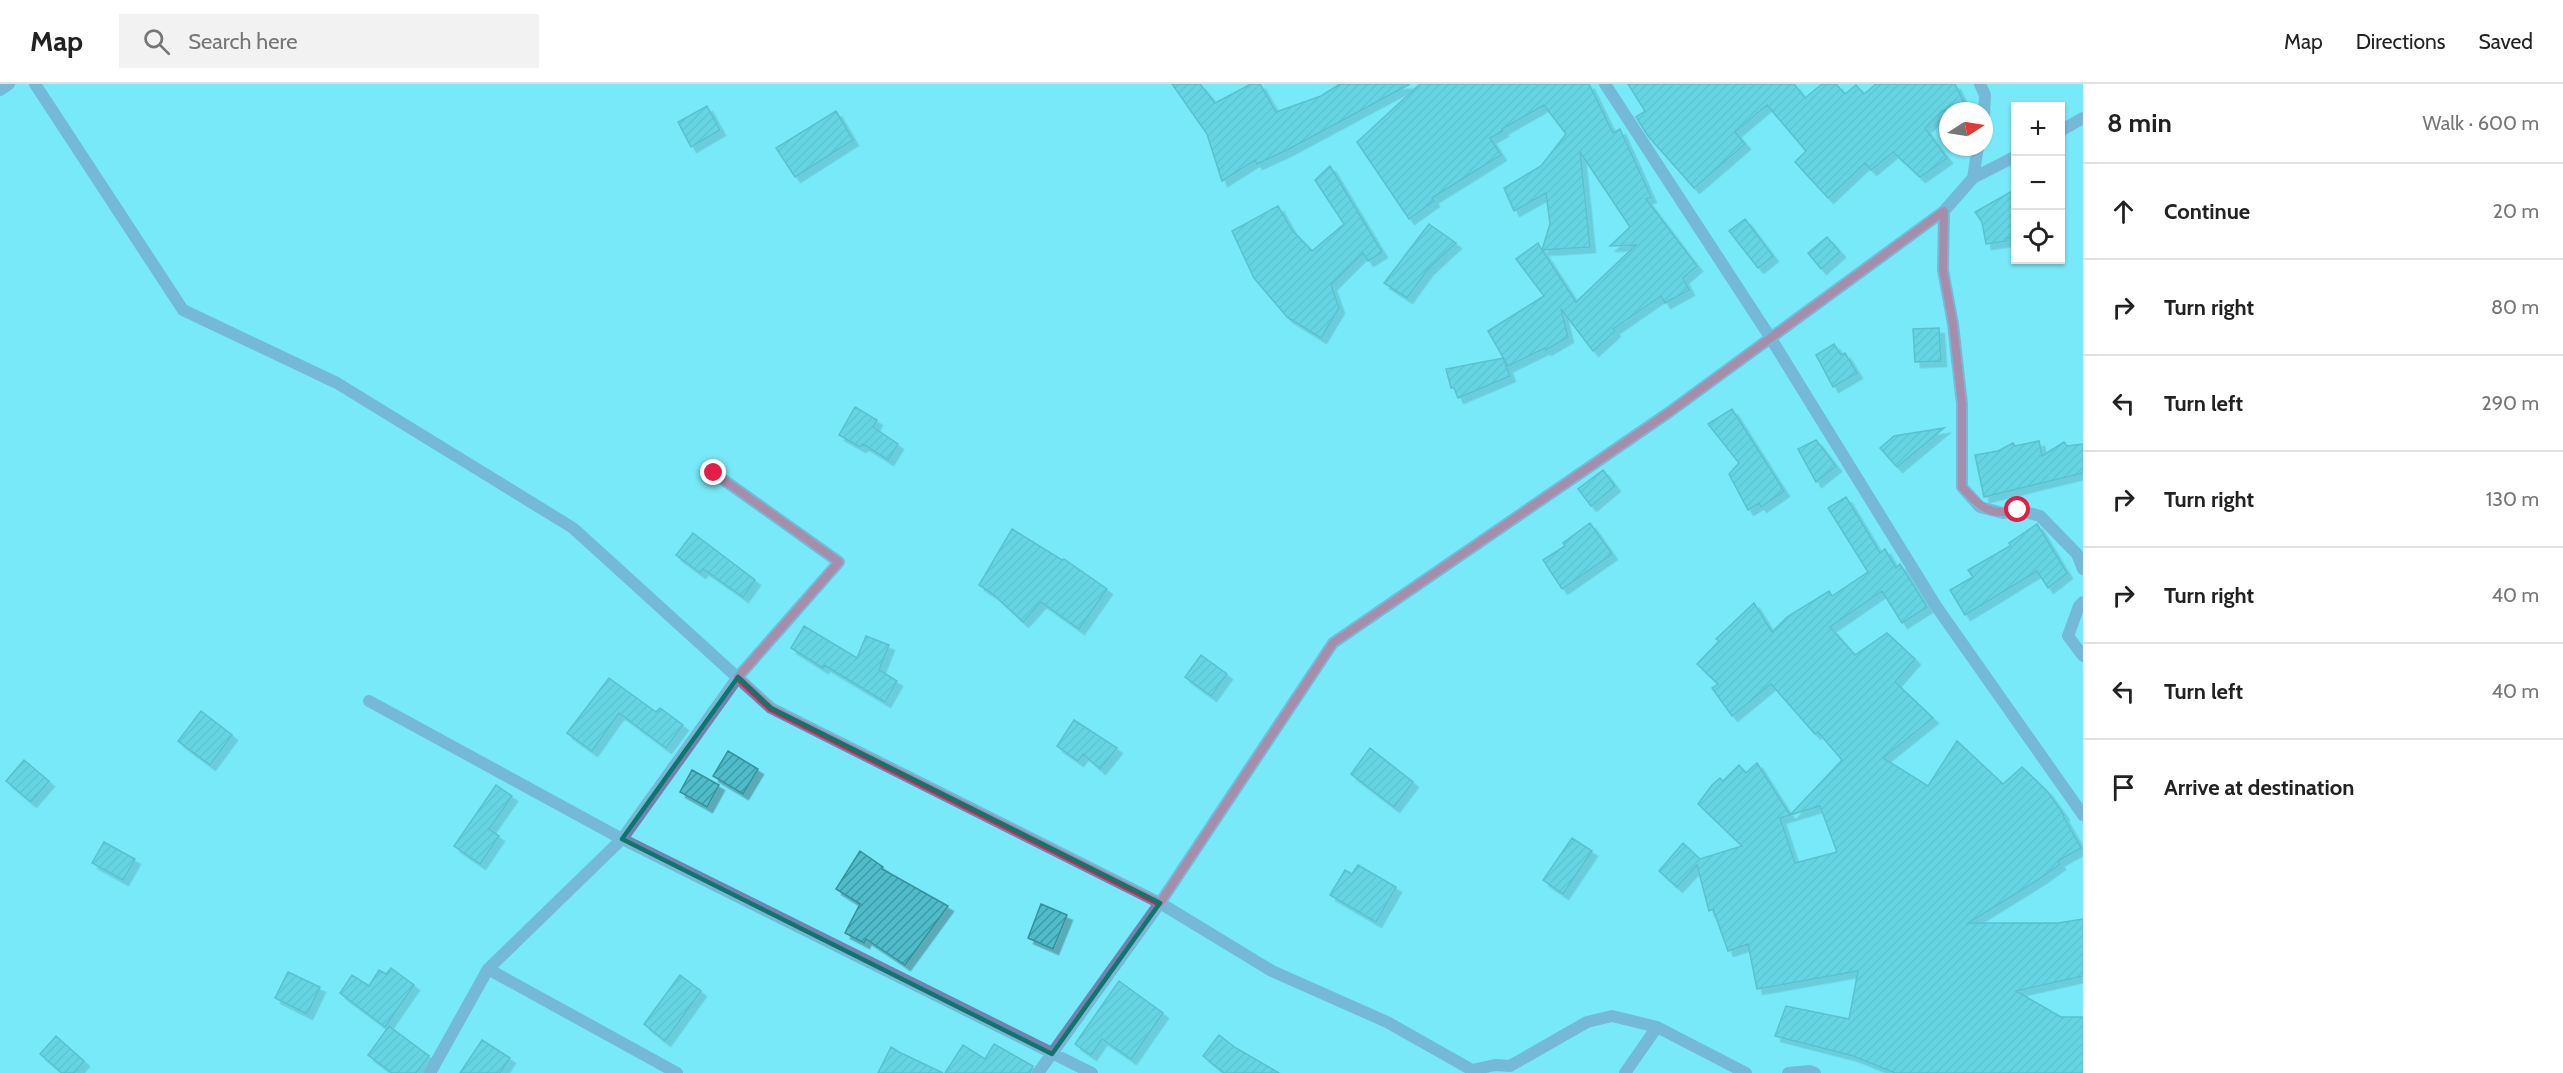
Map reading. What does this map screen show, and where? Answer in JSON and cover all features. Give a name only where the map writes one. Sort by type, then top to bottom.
[{"type":"street","points":[[0,90],[9,84]]},
{"type":"street","points":[[35,84],[183,310],[337,383],[573,528],[771,708],[1160,903],[1272,971],[1387,1022],[1472,1070],[1495,1065],[1510,1066],[1587,1022],[1612,1016],[1657,1027],[1746,1073]]},
{"type":"street","points":[[1605,84],[1770,337],[1936,606],[2083,815]]},
{"type":"street","points":[[1980,84],[1985,95],[1985,102]]},
{"type":"street","points":[[2065,129],[2083,118]]},
{"type":"street","points":[[1973,178],[1977,156]]},
{"type":"street","points":[[1038,1073],[1160,903],[1333,643],[1668,413],[1944,211],[1973,178],[2011,159]]},
{"type":"street","points":[[1944,211],[1943,270],[1953,324],[1962,404],[1962,487],[1980,507],[2003,513],[2018,510],[2040,516],[2077,554],[2083,569]]},
{"type":"street","points":[[430,1073],[489,969],[622,839],[738,677],[839,562],[714,473]]},
{"type":"street","points":[[2083,602],[2079,606],[2068,636],[2083,656]]},
{"type":"street","points":[[369,701],[622,839],[1092,1073]]},
{"type":"street","points":[[489,969],[677,1073]]},
{"type":"street","points":[[1625,1073],[1657,1027]]},
{"type":"street","points":[[1788,1073],[1810,1071],[1815,1073]]},
{"type":"highlighted area","points":[[738,677],[771,708],[1160,903],[1052,1054],[622,839]]},
{"type":"building","points":[[1172,84],[1200,84],[1215,103],[1251,84],[1260,84],[1276,112],[1321,96],[1340,84],[1410,84],[1287,150],[1257,164],[1255,160],[1222,181],[1207,134]]},
{"type":"building","points":[[1420,84],[1589,84],[1613,133],[1620,129],[1651,197],[1646,199],[1697,266],[1683,278],[1689,290],[1665,303],[1661,296],[1613,329],[1615,331],[1593,351],[1561,309],[1568,337],[1546,350],[1545,348],[1508,366],[1488,331],[1544,296],[1516,259],[1538,243],[1542,250],[1550,224],[1546,193],[1514,211],[1504,188],[1541,166],[1566,134],[1544,105],[1490,138],[1501,155],[1432,198],[1434,201],[1409,219],[1357,142]],"holes":[[[1580,152],[1630,227],[1610,246],[1636,245],[1576,302],[1542,250],[1590,247]]]},
{"type":"building","points":[[1628,84],[1794,84],[1805,98],[1822,84],[1836,84],[1845,94],[1856,85],[1864,94],[1876,84],[1955,84],[1964,102],[1939,102],[1939,114],[1925,128],[1939,147],[1939,156],[1947,158],[1920,177],[1893,152],[1871,170],[1865,163],[1828,198],[1795,162],[1806,151],[1767,105],[1735,132],[1745,144],[1694,188],[1648,136],[1636,117],[1645,111]]},
{"type":"building","points":[[707,106],[720,130],[691,147],[678,122]]},
{"type":"building","points":[[836,111],[853,140],[795,177],[776,148]]},
{"type":"building","points":[[1330,166],[1382,252],[1368,261],[1363,253],[1331,285],[1339,308],[1321,338],[1287,317],[1254,278],[1232,231],[1278,206],[1291,229],[1312,251],[1344,224],[1315,180]]},
{"type":"building","points":[[2011,192],[2011,238],[2006,238],[2007,241],[1986,244],[1982,222],[1975,212]]},
{"type":"building","points":[[1745,219],[1773,256],[1758,268],[1729,231]]},
{"type":"building","points":[[1429,224],[1456,243],[1428,269],[1407,298],[1384,283]]},
{"type":"building","points":[[1827,237],[1840,252],[1821,269],[1808,253]]},
{"type":"building","points":[[1939,328],[1941,361],[1915,362],[1913,329]]},
{"type":"building","points":[[1834,344],[1841,355],[1845,353],[1857,373],[1833,387],[1816,355]]},
{"type":"building","points":[[1503,358],[1510,376],[1458,398],[1454,388],[1451,388],[1446,369]]},
{"type":"building","points":[[855,407],[877,420],[873,427],[898,444],[888,460],[863,444],[860,447],[839,435]]},
{"type":"building","points":[[1732,409],[1784,491],[1761,507],[1759,503],[1748,510],[1729,474],[1739,463],[1708,424]]},
{"type":"building","points":[[1944,428],[1897,467],[1880,448],[1894,436]]},
{"type":"building","points":[[1816,440],[1836,466],[1816,482],[1798,449]]},
{"type":"building","points":[[2039,441],[2042,456],[2064,442],[2067,446],[2083,444],[2083,473],[1984,497],[1975,455],[1998,451],[2013,443],[2015,446]]},
{"type":"building","points":[[1603,470],[1615,486],[1591,506],[1578,489]]},
{"type":"building","points":[[1846,497],[1880,553],[1885,549],[1896,568],[1900,564],[1927,607],[1902,623],[1882,591],[1830,627],[1855,655],[1887,633],[1915,659],[1895,682],[1933,718],[1883,758],[1928,786],[1957,741],[2003,784],[2022,767],[2047,791],[2064,815],[2081,848],[2058,861],[2060,864],[2041,878],[1968,923],[2058,923],[2083,919],[2083,976],[2016,991],[2061,1017],[2083,1017],[2083,1073],[1895,1073],[1853,1056],[1775,1036],[1786,1006],[1849,1019],[1858,971],[1757,989],[1748,944],[1728,951],[1713,909],[1709,911],[1697,865],[1677,887],[1659,871],[1683,843],[1700,859],[1742,846],[1698,804],[1712,785],[1720,778],[1723,781],[1739,765],[1746,773],[1757,763],[1790,815],[1842,760],[1818,732],[1815,734],[1771,684],[1732,716],[1712,688],[1718,684],[1697,664],[1719,641],[1716,639],[1754,603],[1772,632],[1787,617],[1829,591],[1832,596],[1868,572],[1828,508]],"holes":[[[1820,806],[1837,852],[1795,863],[1780,818]]]},
{"type":"building","points":[[1590,523],[1612,554],[1562,589],[1543,560],[1565,546],[1563,543]]},
{"type":"building","points":[[2037,524],[2067,573],[2048,588],[2037,571],[1965,615],[1950,590],[1973,577],[1968,570],[2010,546],[2009,543]]},
{"type":"building","points":[[1012,529],[1062,560],[1064,559],[1107,589],[1079,629],[1041,602],[1023,622],[993,594],[979,585]]},
{"type":"building","points":[[693,533],[755,580],[743,597],[703,569],[700,573],[676,555]]},
{"type":"building","points":[[804,626],[857,658],[866,636],[889,645],[879,670],[897,681],[885,702],[791,648]]},
{"type":"building","points":[[1201,655],[1227,674],[1211,696],[1185,677]]},
{"type":"building","points":[[609,678],[656,712],[660,708],[683,725],[666,748],[619,713],[592,751],[567,733]]},
{"type":"building","points":[[201,711],[232,735],[210,765],[178,741]]},
{"type":"building","points":[[1074,720],[1117,748],[1100,769],[1083,754],[1078,761],[1057,746]]},
{"type":"building","points":[[1370,748],[1413,782],[1394,807],[1351,774]]},
{"type":"building","points":[[728,751],[758,769],[743,794],[713,776]]},
{"type":"building","points":[[24,760],[49,781],[31,802],[6,781]]},
{"type":"building","points":[[692,770],[719,785],[707,807],[680,792]]},
{"type":"building","points":[[496,785],[512,796],[489,829],[499,836],[480,864],[454,846]]},
{"type":"building","points":[[1572,838],[1592,851],[1563,894],[1543,880]]},
{"type":"building","points":[[104,842],[135,859],[123,880],[92,863]]},
{"type":"building","points":[[860,851],[883,867],[882,869],[948,906],[905,965],[866,939],[864,943],[845,933],[860,904],[836,889]]},
{"type":"building","points":[[1358,865],[1396,887],[1376,922],[1330,895],[1345,870],[1352,874]]},
{"type":"building","points":[[1041,904],[1067,915],[1053,949],[1028,938]]},
{"type":"building","points":[[391,968],[414,985],[385,1027],[340,993],[352,975],[369,986],[379,970],[386,974]]},
{"type":"building","points":[[288,972],[320,987],[307,1014],[275,998]]},
{"type":"building","points":[[680,975],[701,991],[665,1041],[644,1024]]},
{"type":"building","points":[[1119,981],[1163,1013],[1131,1059],[1102,1039],[1091,1055],[1075,1044]]},
{"type":"building","points":[[389,1026],[429,1056],[416,1073],[392,1073],[368,1055]]},
{"type":"building","points":[[1219,1035],[1236,1048],[1279,1073],[1224,1073],[1203,1056]]},
{"type":"building","points":[[56,1036],[84,1061],[74,1073],[62,1073],[40,1054]]},
{"type":"building","points":[[482,1040],[510,1058],[500,1073],[460,1073]]},
{"type":"building","points":[[994,1044],[1033,1066],[1030,1073],[945,1073],[963,1045],[985,1059]]},
{"type":"building","points":[[891,1047],[899,1052],[943,1073],[878,1073]]},
{"type":"route","points":[[714,473],[839,562],[738,677],[771,708],[1160,903],[1333,643],[1668,413],[1944,211],[1943,270],[1953,324],[1962,404],[1962,487],[1980,507],[2003,513],[2018,510]]}]
